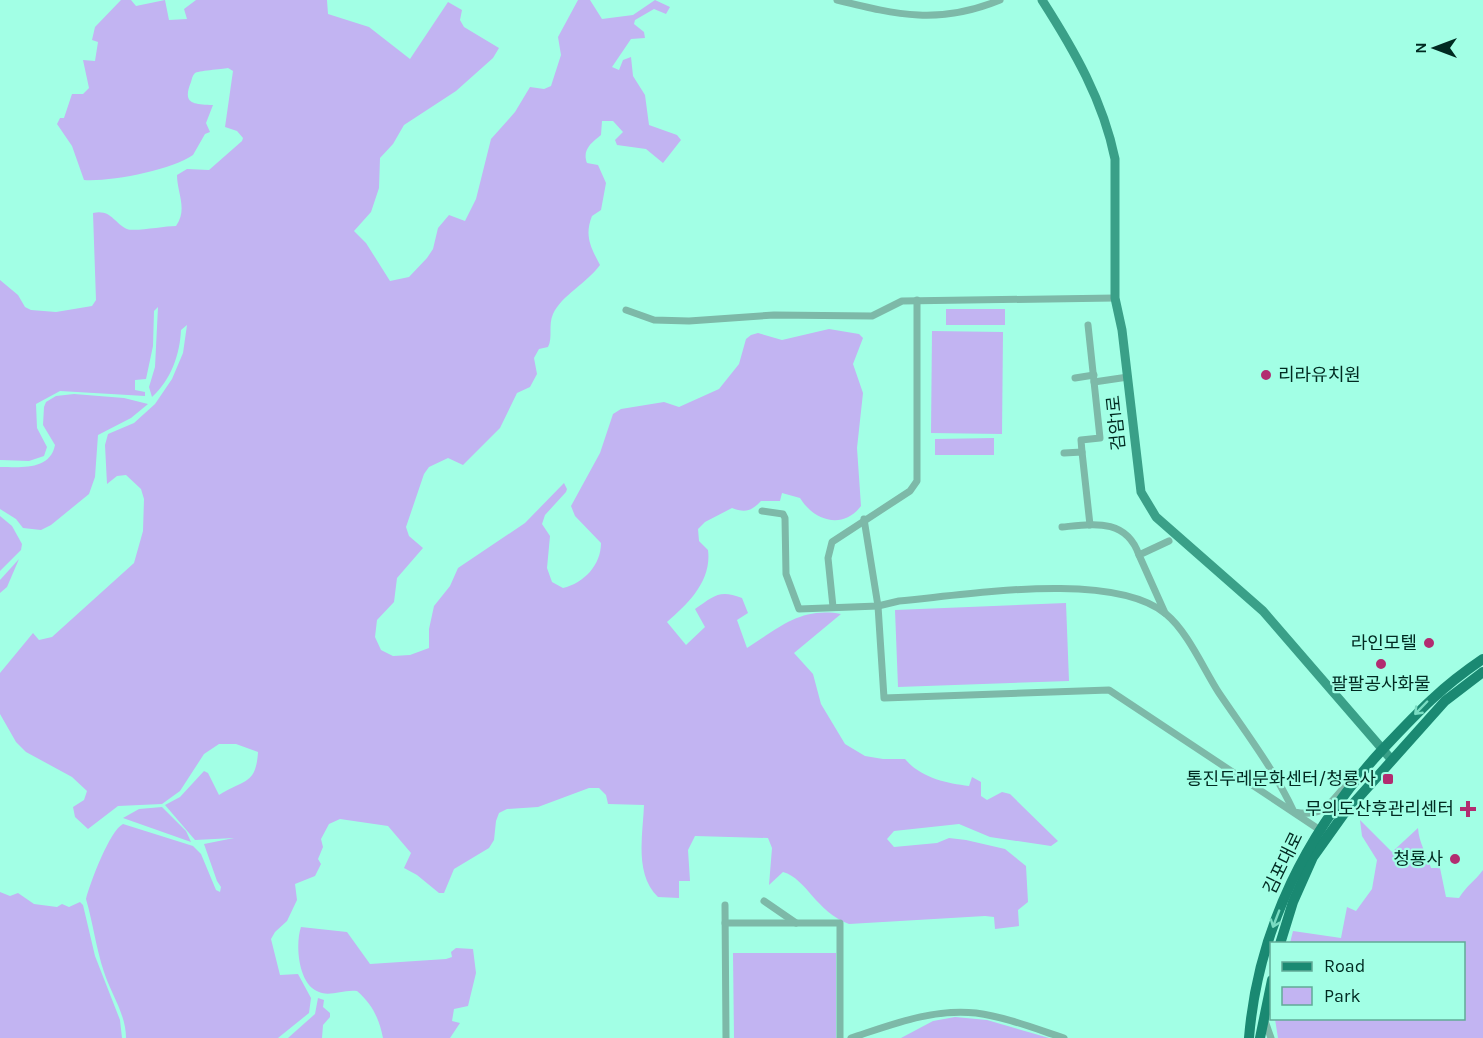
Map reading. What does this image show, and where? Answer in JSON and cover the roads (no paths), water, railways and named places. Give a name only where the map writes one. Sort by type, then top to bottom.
[{"type":"main road","name":"김포대로","points":[[1249,1038],[1254,999],[1273,924],[1295,870],[1364,769],[1433,696],[1483,659]]},
{"type":"main road","name":"김포대로","points":[[1281,942],[1293,902],[1323,832],[1445,701],[1483,672]]},
{"type":"main road","points":[[1260,1038],[1270,988]]},
{"type":"street","points":[[837,0],[901,15],[924,16],[961,13],[1000,0]]},
{"type":"street","name":"검암1로","points":[[1042,0],[1080,62],[1095,94],[1115,159],[1115,298],[1122,330],[1141,492],[1148,506],[1175,534],[1240,588],[1263,611],[1391,759]]},
{"type":"street","points":[[626,310],[654,320],[689,321],[798,315],[872,316],[893,303],[917,300],[1115,298]]},
{"type":"street","points":[[833,607],[828,558],[832,542],[910,491],[917,482],[917,300]]},
{"type":"street","points":[[1088,325],[1100,438],[1081,440],[1090,525]]},
{"type":"street","points":[[1075,378],[1128,376]]},
{"type":"street","points":[[1064,453],[1082,452]]},
{"type":"street","points":[[762,511],[783,514],[785,518],[786,574],[799,609],[878,606],[899,601],[984,593],[1103,590],[1121,594],[1166,613]]},
{"type":"street","points":[[864,519],[878,606],[885,698],[1109,690],[1323,832]]},
{"type":"street","points":[[1062,527],[1113,526],[1135,542],[1166,613],[1177,625],[1213,684],[1267,760],[1294,812]]},
{"type":"street","points":[[1139,555],[1169,541]]},
{"type":"street","points":[[1466,671],[1483,651]]},
{"type":"street","points":[[1294,812],[1310,815],[1320,812],[1364,769]]},
{"type":"street","points":[[764,901],[796,923]]},
{"type":"street","points":[[725,905],[726,1038]]},
{"type":"street","points":[[725,923],[840,923],[840,1038]]},
{"type":"street","points":[[851,1038],[897,1022],[947,1012],[978,1013],[1064,1038]]},
{"type":"street","points":[[1263,1015],[1271,1038]]},
{"type":"place","name":"리라유치원","points":[[1266,375]]},
{"type":"place","name":"라인모텔","points":[[1429,643]]},
{"type":"place","name":"팔팔공사화물","points":[[1381,664]]},
{"type":"place","name":"통진두레문화센터/청룡사","points":[[1388,779]]},
{"type":"place","name":"무의도산후관리센터","points":[[1468,809]]},
{"type":"place","name":"청룡사","points":[[1455,859]]}]
